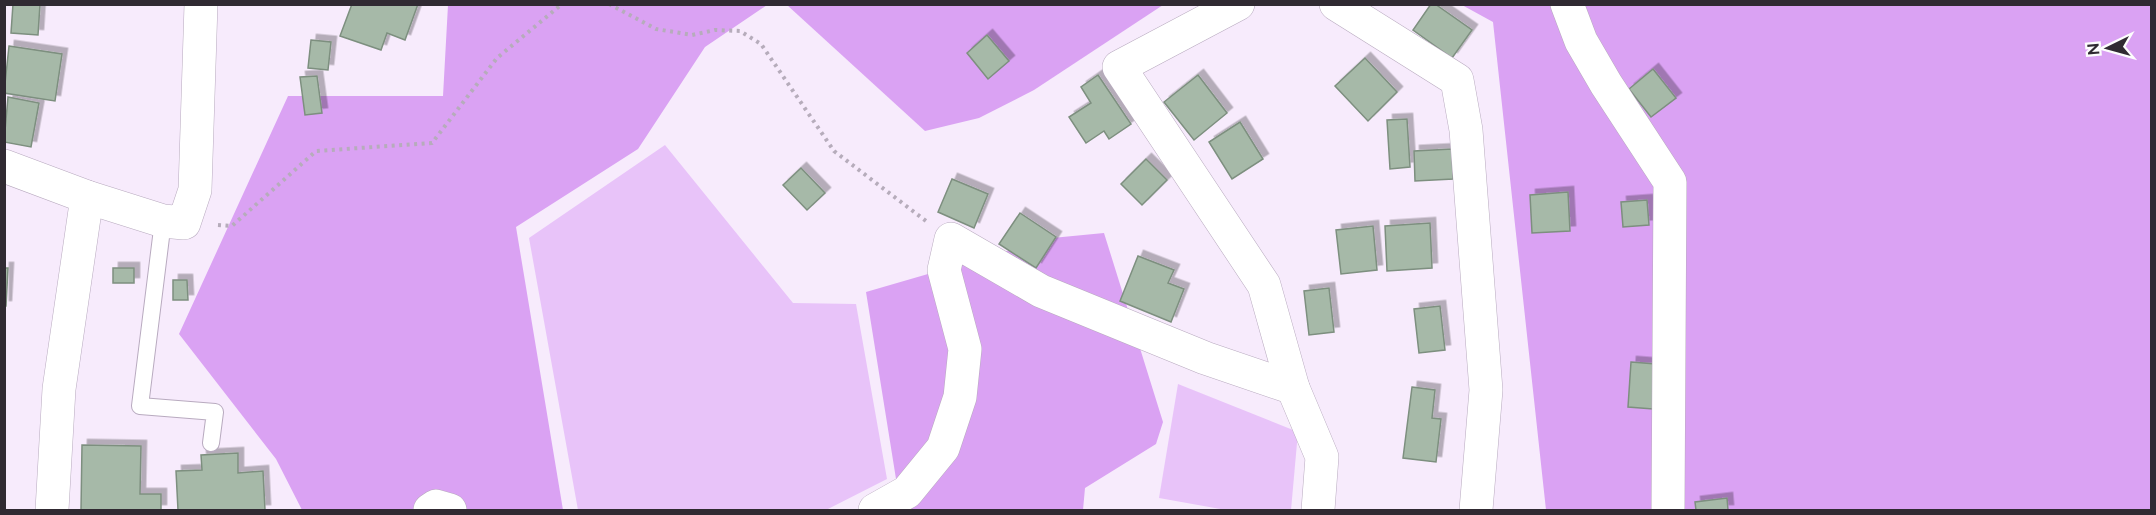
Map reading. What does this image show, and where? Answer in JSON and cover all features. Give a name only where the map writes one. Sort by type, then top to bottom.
[{"type":"street","points":[[4,166],[87,197],[174,222],[195,190],[201,4]]},
{"type":"street","points":[[1238,4],[1119,67],[1264,285],[1293,388],[1322,457],[1318,510]]},
{"type":"street","points":[[1336,4],[1457,80],[1466,130],[1486,390],[1476,510]]},
{"type":"street","points":[[1567,4],[1581,41],[1606,84],[1670,182],[1668,510]]},
{"type":"street","points":[[52,510],[59,389],[87,197]]},
{"type":"street","points":[[875,510],[907,492],[943,448],[960,397],[965,349],[945,270],[951,240],[1041,291],[1205,358],[1293,388]]},
{"type":"street","points":[[430,510],[436,506],[450,510]]},
{"type":"lane","points":[[174,222],[140,406],[214,412],[212,443]]},
{"type":"path","points":[[174,222],[232,226],[316,151],[432,143],[497,58],[562,4]]},
{"type":"path","points":[[609,4],[657,29],[692,35],[715,30],[740,31],[761,44],[834,151],[951,240]]},
{"type":"shaded area","points":[[448,5],[767,5],[705,47],[638,149],[516,227],[563,510],[302,510],[276,459],[179,334],[288,96],[443,96]]},
{"type":"shaded area","points":[[787,5],[1163,5],[1034,90],[979,118],[925,131]]},
{"type":"shaded area","points":[[1462,5],[2151,5],[2151,510],[1546,510],[1493,22]]},
{"type":"shaded area","points":[[665,145],[793,303],[856,304],[887,479],[826,510],[578,510],[529,238]]},
{"type":"shaded area","points":[[1104,233],[1163,422],[1156,444],[1085,488],[1083,510],[901,510],[866,292],[1052,238]]},
{"type":"shaded area","points":[[1178,384],[1298,432],[1291,510],[1226,510],[1159,498]]},
{"type":"building","points":[[13,4],[40,4],[38,35],[11,33]]},
{"type":"building","points":[[352,4],[418,4],[405,40],[387,33],[381,50],[340,36]]},
{"type":"building","points":[[1431,4],[1435,4],[1472,30],[1452,58],[1413,30]]},
{"type":"building","points":[[987,35],[1009,61],[988,79],[967,53]]},
{"type":"building","points":[[311,40],[331,42],[328,70],[308,68]]},
{"type":"building","points":[[9,46],[62,54],[55,101],[4,93]]},
{"type":"building","points":[[1365,58],[1397,92],[1368,121],[1335,86]]},
{"type":"building","points":[[1653,69],[1676,98],[1651,117],[1629,89]]},
{"type":"building","points":[[1098,75],[1131,124],[1109,139],[1104,131],[1086,143],[1069,117],[1091,103],[1081,87]]},
{"type":"building","points":[[1198,75],[1227,113],[1194,140],[1164,102]]},
{"type":"building","points":[[317,76],[322,113],[305,115],[300,77]]},
{"type":"building","points":[[8,97],[39,103],[31,147],[4,142]]},
{"type":"building","points":[[1407,119],[1410,167],[1390,169],[1387,120]]},
{"type":"building","points":[[1240,122],[1263,159],[1232,179],[1209,142]]},
{"type":"building","points":[[1452,149],[1453,179],[1415,181],[1414,151]]},
{"type":"building","points":[[1146,159],[1167,180],[1142,205],[1121,184]]},
{"type":"building","points":[[801,168],[825,193],[807,210],[783,185]]},
{"type":"building","points":[[952,179],[988,194],[974,228],[938,212]]},
{"type":"building","points":[[1568,192],[1570,231],[1532,233],[1530,195]]},
{"type":"building","points":[[1647,200],[1649,225],[1623,227],[1621,202]]},
{"type":"building","points":[[1020,213],[1056,237],[1036,268],[999,244]]},
{"type":"building","points":[[1430,223],[1432,268],[1387,271],[1385,226]]},
{"type":"building","points":[[1373,226],[1377,270],[1341,274],[1336,230]]},
{"type":"building","points":[[1138,256],[1174,270],[1168,283],[1184,289],[1171,322],[1120,301]]},
{"type":"building","points":[[4,268],[8,268],[6,306],[4,306]]},
{"type":"building","points":[[113,268],[134,268],[134,283],[113,283]]},
{"type":"building","points":[[173,280],[187,280],[188,300],[173,300]]},
{"type":"building","points":[[1329,288],[1334,332],[1309,335],[1304,291]]},
{"type":"building","points":[[1440,306],[1445,350],[1419,353],[1414,309]]},
{"type":"building","points":[[1631,362],[1656,364],[1653,409],[1628,407]]},
{"type":"building","points":[[1412,387],[1435,390],[1432,418],[1441,419],[1436,462],[1403,458]]},
{"type":"building","points":[[82,445],[141,446],[140,494],[161,494],[161,510],[81,510]]},
{"type":"building","points":[[238,453],[238,473],[263,471],[265,510],[178,510],[176,471],[202,470],[201,455]]},
{"type":"building","points":[[1727,498],[1728,510],[1696,510],[1695,502]]}]
